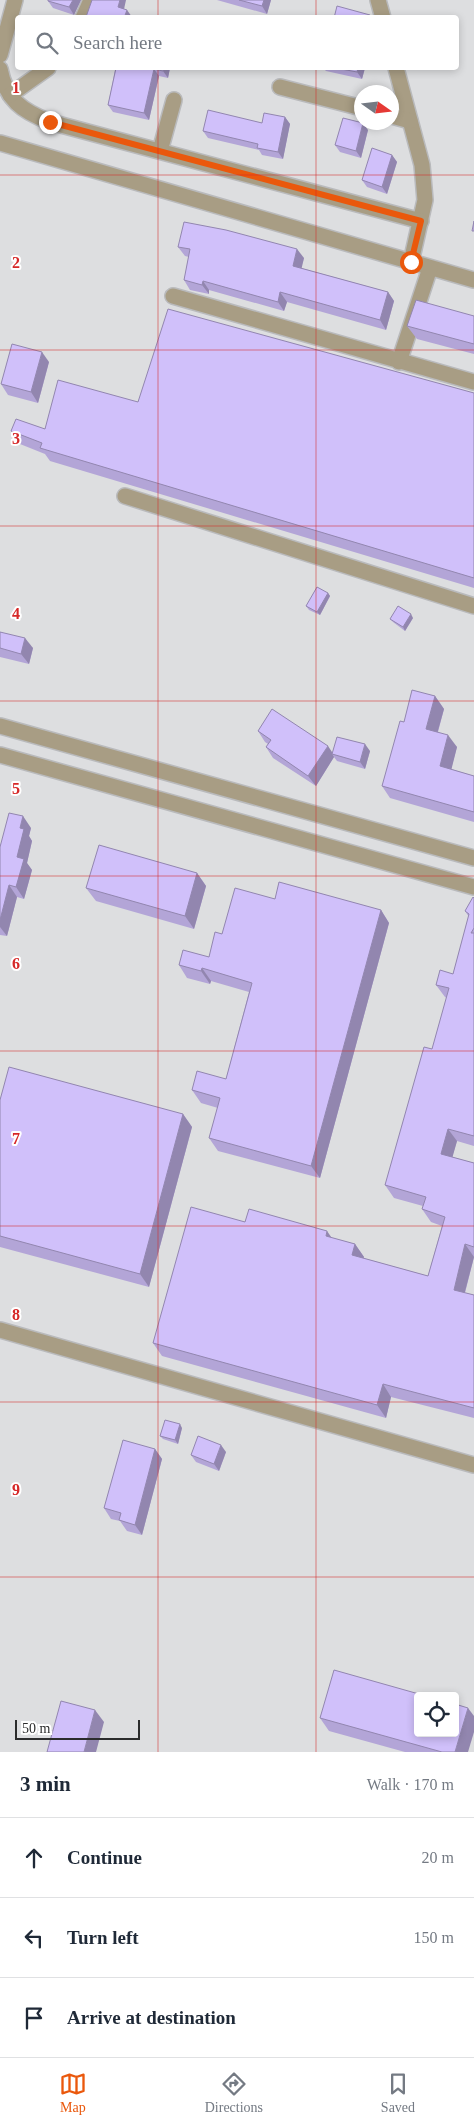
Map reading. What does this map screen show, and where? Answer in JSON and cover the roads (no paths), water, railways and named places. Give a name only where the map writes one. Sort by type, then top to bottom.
[{"type":"street","points":[[0,55],[14,0]]},
{"type":"street","points":[[84,15],[91,0]]},
{"type":"street","points":[[378,0],[382,15]]},
{"type":"street","points":[[0,69],[2,81],[14,102],[30,114],[50,122],[421,221]]},
{"type":"street","points":[[10,95],[45,70]]},
{"type":"street","points":[[397,70],[422,165],[425,200],[411,262]]},
{"type":"street","points":[[280,87],[354,106]]},
{"type":"street","points":[[160,151],[174,100]]},
{"type":"street","points":[[399,118],[410,121]]},
{"type":"street","points":[[0,143],[474,280]]},
{"type":"street","points":[[400,362],[430,268]]},
{"type":"street","points":[[173,296],[474,382]]},
{"type":"street","points":[[125,496],[474,606]]},
{"type":"street","points":[[0,726],[474,858]]},
{"type":"street","points":[[0,755],[474,888]]},
{"type":"street","points":[[0,1330],[474,1465]]}]
